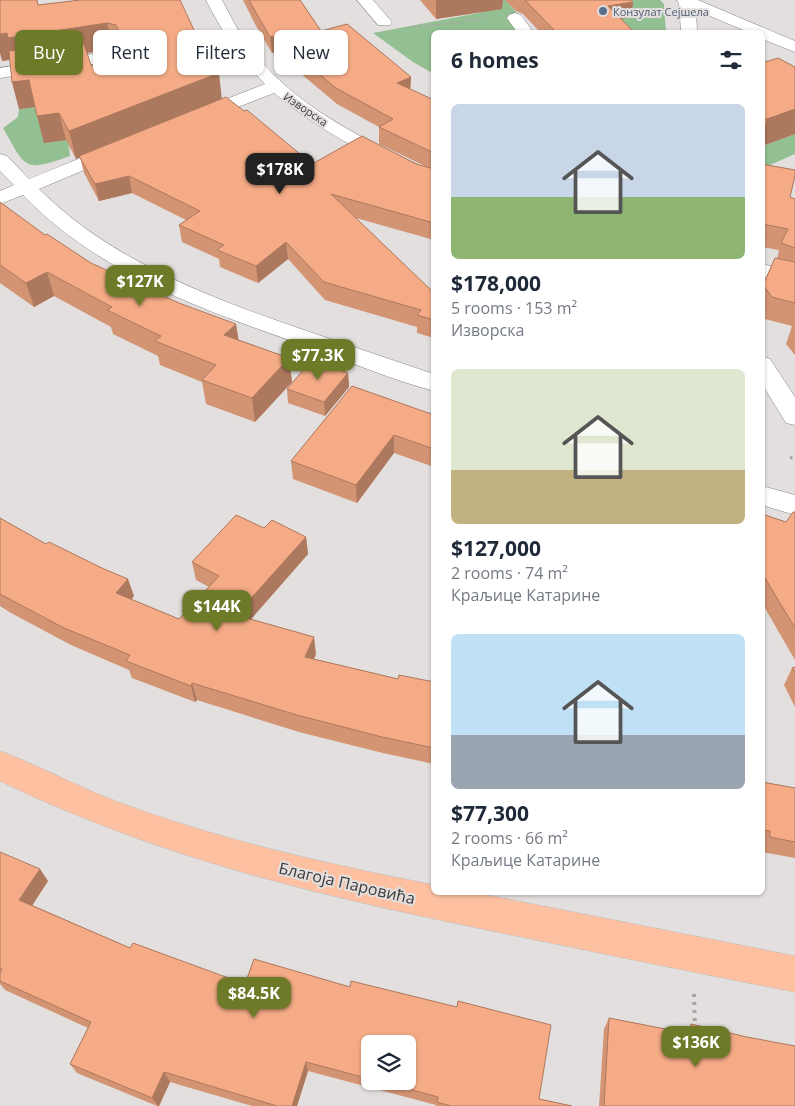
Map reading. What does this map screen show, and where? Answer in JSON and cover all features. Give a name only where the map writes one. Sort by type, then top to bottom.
[{"type":"main road","name":"Благоја Паровића","points":[[0,765],[48,790],[159,833],[259,863],[407,897],[795,974]]},
{"type":"street","name":"Изворска","points":[[214,0],[235,40],[253,65],[274,87],[367,147],[431,178]]},
{"type":"street","points":[[365,0],[384,22]]},
{"type":"street","points":[[688,30],[686,0],[755,30]]},
{"type":"street","points":[[515,18],[524,30]]},
{"type":"street","points":[[765,34],[795,47]]},
{"type":"street","points":[[5,72],[93,63]]},
{"type":"street","points":[[184,122],[274,87]]},
{"type":"street","points":[[0,198],[134,142]]},
{"type":"street","points":[[0,160],[42,203],[83,237],[166,285],[216,307],[431,382]]},
{"type":"street","points":[[765,271],[795,278]]},
{"type":"street","points":[[765,369],[795,417]]},
{"type":"street","points":[[765,496],[795,505]]},
{"type":"path","points":[[384,22],[396,26],[422,27],[456,24],[483,18],[477,6]]},
{"type":"path","points":[[790,458],[795,457]]},
{"type":"path","points":[[694,994],[695,1038]]},
{"type":"green space","points":[[474,0],[516,0],[507,2],[527,24],[514,26],[517,30],[431,30],[431,72],[413,62],[373,33],[484,12]]},
{"type":"green space","points":[[622,0],[660,0],[664,4],[666,30],[563,30],[588,24],[639,16]]},
{"type":"green space","points":[[36,107],[68,140],[70,156],[34,165],[22,159],[17,152],[3,128],[18,117],[19,109]]},
{"type":"green space","points":[[795,134],[795,154],[765,167],[765,145]]},
{"type":"building","points":[[0,0],[37,0],[38,5],[80,0],[180,0],[194,30],[177,30],[177,75],[214,75],[69,131],[59,113],[37,116],[29,80],[12,82],[9,51],[15,50],[15,75],[83,75],[83,41],[91,65],[93,66],[93,75],[167,75],[167,30],[118,30],[116,25],[107,23],[61,30],[15,30],[15,37],[8,38],[7,33],[0,34]]},
{"type":"building","points":[[249,0],[300,0],[320,30],[274,30],[274,36],[270,37]]},
{"type":"building","points":[[525,0],[631,0],[633,2],[608,6],[632,30],[554,30]]},
{"type":"building","points":[[347,24],[411,77],[397,83],[431,99],[431,152],[379,127],[393,119],[336,88],[320,75],[348,75],[348,30],[325,30]]},
{"type":"building","points":[[778,58],[795,67],[795,109],[767,119],[765,118],[765,62]]},
{"type":"building","points":[[226,97],[244,111],[247,110],[312,164],[362,136],[416,164],[431,168],[431,222],[331,194],[431,290],[431,319],[417,315],[421,310],[324,282],[286,242],[256,266],[217,250],[224,245],[179,225],[200,211],[129,176],[95,184],[79,156]]},
{"type":"building","points":[[765,165],[795,170],[790,197],[795,199],[795,248],[781,243],[788,229],[765,225]]},
{"type":"building","points":[[0,202],[45,235],[47,234],[91,263],[179,303],[236,324],[224,335],[289,358],[252,398],[202,380],[216,365],[155,341],[161,336],[107,310],[112,307],[47,272],[26,283],[0,265]]},
{"type":"building","points":[[775,258],[795,262],[795,303],[772,297],[765,288],[765,280]]},
{"type":"building","points":[[312,360],[348,373],[324,402],[287,389]]},
{"type":"building","points":[[352,386],[431,414],[431,448],[394,435],[356,485],[291,461]]},
{"type":"building","points":[[795,512],[795,628],[765,578],[765,515],[786,522]]},
{"type":"building","points":[[236,515],[264,528],[272,520],[306,537],[236,615],[314,637],[305,657],[398,679],[399,675],[431,681],[431,747],[297,715],[192,683],[191,686],[126,661],[130,655],[64,628],[0,594],[0,518],[46,544],[49,542],[128,579],[116,593],[179,619],[219,576],[192,562]]},
{"type":"building","points":[[765,783],[795,788],[795,842],[770,837],[770,831],[765,830]]},
{"type":"building","points":[[0,852],[40,869],[19,900],[130,948],[133,943],[245,984],[254,959],[350,987],[351,981],[457,1007],[458,1001],[551,1025],[539,1099],[572,1106],[451,1106],[437,1102],[438,1097],[413,1090],[416,1090],[416,1035],[361,1035],[361,1077],[306,1062],[292,1106],[277,1106],[164,1072],[152,1098],[70,1064],[91,1022],[0,981],[2,969],[0,968]]},
{"type":"building","points":[[609,1018],[691,1034],[691,1024],[795,1046],[795,1106],[604,1106]]},
{"type":"place","name":"Конзулат Сејшела","points":[[603,11]]}]
